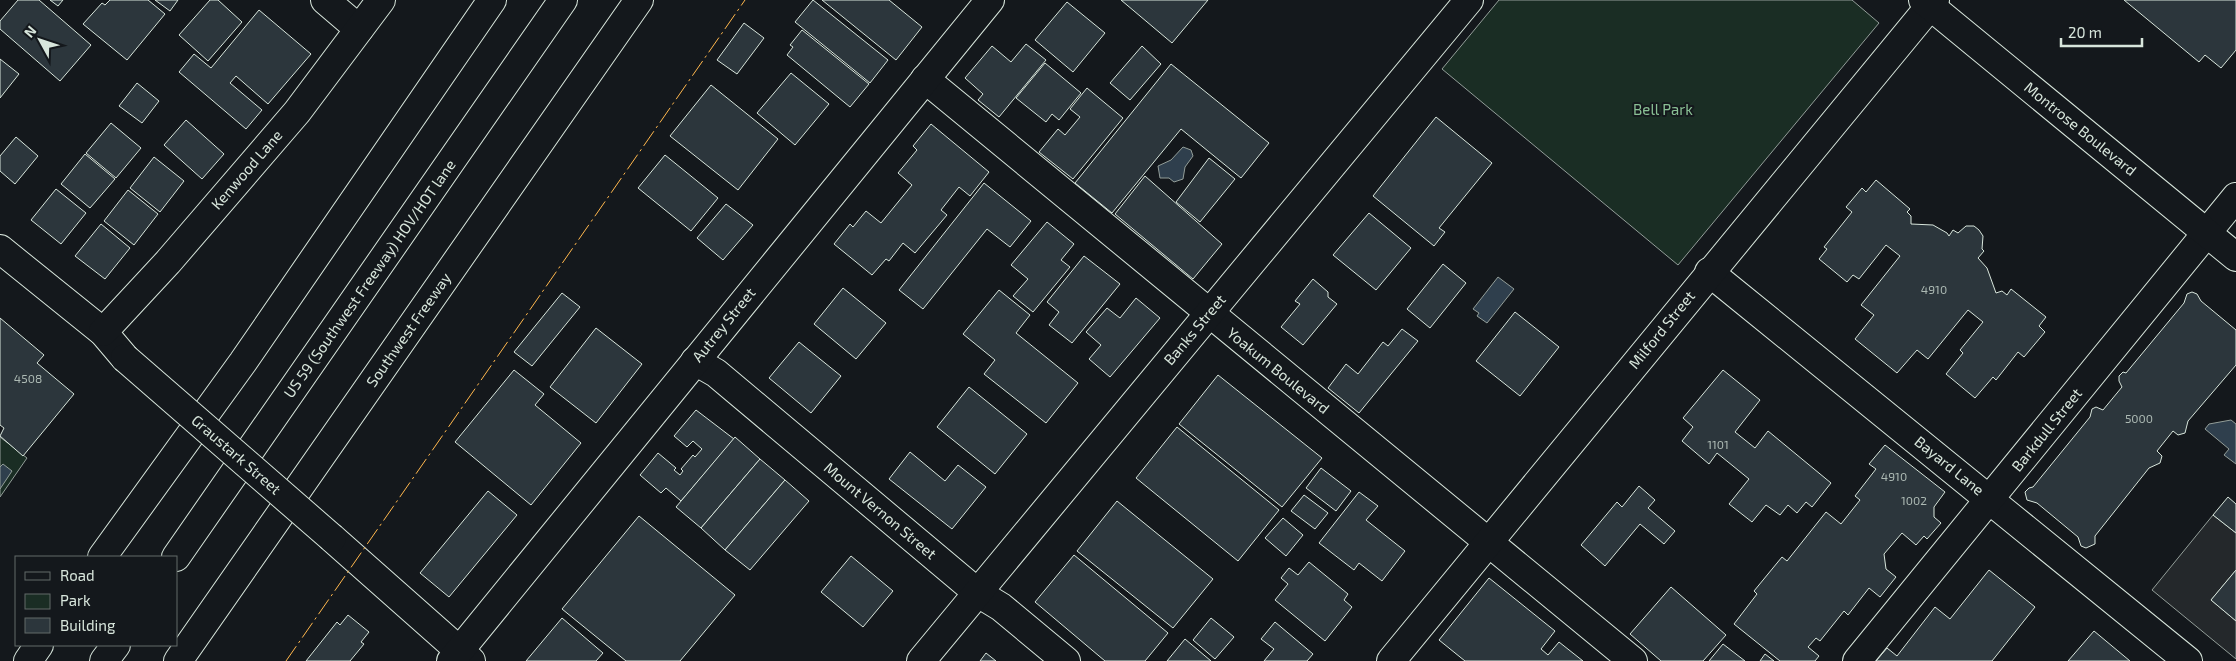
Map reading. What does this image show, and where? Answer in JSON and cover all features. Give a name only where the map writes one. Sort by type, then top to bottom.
[{"type":"main road","points":[[325,0],[359,29]]},
{"type":"main road","name":"Kenwood Lane","points":[[103,332],[168,262],[291,120],[380,0]]},
{"type":"main road","points":[[103,556],[243,362],[492,0]]},
{"type":"main road","name":"US 59 (Southwest Freeway) HOV/HOT lane","points":[[177,556],[563,0]]},
{"type":"main road","name":"Southwest Freeway","points":[[178,661],[639,0]]},
{"type":"main road","name":"Autrey Street","points":[[460,658],[695,361],[990,0]]},
{"type":"main road","name":"Banks Street","points":[[921,661],[1468,0]]},
{"type":"main road","name":"Montrose Boulevard","points":[[1930,2],[2236,257]]},
{"type":"main road","name":"Milford Street","points":[[1391,661],[1930,2]]},
{"type":"main road","name":"Yoakum Boulevard","points":[[925,79],[1208,314],[1633,661]]},
{"type":"main road","name":"Barkdull Street","points":[[1857,661],[2236,197]]},
{"type":"main road","name":"Graustark Street","points":[[0,249],[103,332],[125,358],[332,538],[460,658]]},
{"type":"main road","name":"Bayard Lane","points":[[1709,272],[2188,661]]},
{"type":"main road","name":"Mount Vernon Street","points":[[695,361],[716,374],[978,593],[1001,607],[1066,661]]},
{"type":"main road","points":[[28,661],[39,646]]},
{"type":"main road","points":[[104,661],[115,646]]},
{"type":"green space","name":"Bell Park","points":[[1499,0],[1852,0],[1879,23],[1678,265],[1442,69]]},
{"type":"green space","points":[[0,437],[27,458],[0,497]]},
{"type":"shaded area","points":[[2213,515],[2236,533],[2236,570],[2211,600],[2236,621],[2236,659],[2152,590]]},
{"type":"water","points":[[1183,147],[1191,150],[1193,156],[1185,167],[1183,179],[1174,182],[1169,178],[1160,178],[1158,166],[1171,160]]},
{"type":"water","points":[[1498,277],[1514,289],[1487,323],[1477,316],[1479,313],[1473,309]]},
{"type":"water","points":[[2231,420],[2236,424],[2236,464],[2224,455],[2229,449],[2205,429],[2209,424]]},
{"type":"water","points":[[3,464],[12,471],[0,489],[0,467]]},
{"type":"building","points":[[18,0],[39,0],[91,45],[60,81],[0,29],[0,21]]},
{"type":"building","points":[[50,0],[63,0],[58,6]]},
{"type":"building","points":[[110,0],[148,0],[165,14],[127,60],[83,24],[102,3],[105,5]]},
{"type":"building","points":[[155,0],[178,0],[170,11]]},
{"type":"building","points":[[210,0],[218,0],[242,22],[208,61],[179,35]]},
{"type":"building","points":[[813,0],[888,60],[870,83],[795,22]]},
{"type":"building","points":[[822,0],[889,0],[922,27],[896,60]]},
{"type":"building","points":[[1121,0],[1208,0],[1172,43]]},
{"type":"building","points":[[2124,0],[2236,0],[2236,50],[2221,68],[2205,55],[2199,62]]},
{"type":"building","points":[[1067,2],[1105,33],[1073,72],[1035,40]]},
{"type":"building","points":[[259,10],[311,54],[268,104],[236,76],[230,83],[262,110],[246,129],[179,72],[194,54],[211,68]]},
{"type":"building","points":[[744,23],[764,38],[737,74],[717,60]]},
{"type":"building","points":[[802,30],[869,84],[850,107],[787,55],[793,47],[790,45]]},
{"type":"building","points":[[1026,44],[1046,60],[999,117],[978,100],[983,94],[965,78],[992,46],[1011,62]]},
{"type":"building","points":[[1142,46],[1161,64],[1130,100],[1110,83]]},
{"type":"building","points":[[0,59],[19,74],[0,98]]},
{"type":"building","points":[[1045,63],[1081,93],[1059,120],[1052,114],[1046,122],[1016,98]]},
{"type":"building","points":[[1171,64],[1269,143],[1241,178],[1181,129],[1112,213],[1075,183]]},
{"type":"building","points":[[791,73],[829,104],[795,145],[757,113]]},
{"type":"building","points":[[137,83],[159,101],[142,123],[119,106]]},
{"type":"building","points":[[711,85],[778,139],[738,190],[670,136]]},
{"type":"building","points":[[1087,88],[1123,118],[1073,179],[1039,152],[1058,129],[1065,135],[1080,117],[1070,109]]},
{"type":"building","points":[[1436,117],[1492,163],[1439,228],[1445,232],[1434,246],[1373,196]]},
{"type":"building","points":[[186,120],[224,154],[202,179],[164,145]]},
{"type":"building","points":[[111,123],[141,148],[116,178],[86,153]]},
{"type":"building","points":[[931,124],[989,172],[970,196],[959,187],[941,210],[947,215],[915,253],[903,243],[889,261],[886,259],[872,275],[834,244],[850,224],[853,227],[866,211],[881,223],[912,185],[898,173],[917,150],[913,146]]},
{"type":"building","points":[[16,137],[38,156],[15,184],[0,171],[0,156]]},
{"type":"building","points":[[85,154],[115,179],[90,208],[61,184]]},
{"type":"building","points":[[665,155],[718,198],[691,231],[638,188]]},
{"type":"building","points":[[154,157],[184,181],[160,212],[130,188]]},
{"type":"building","points":[[1209,158],[1235,179],[1200,222],[1176,202]]},
{"type":"building","points":[[1145,176],[1222,244],[1193,279],[1115,214]]},
{"type":"building","points":[[1876,180],[1910,209],[1907,212],[1911,216],[1911,224],[1933,225],[1949,236],[1953,230],[1958,233],[1966,226],[1974,226],[1979,230],[1983,236],[1982,249],[1984,251],[1978,258],[1987,268],[1996,293],[2002,291],[2007,295],[2011,289],[2046,317],[2039,326],[2045,332],[2024,357],[2018,352],[1996,380],[1993,377],[1975,398],[1946,374],[1963,353],[1960,350],[1983,322],[1968,310],[1928,359],[1917,350],[1897,373],[1855,339],[1874,315],[1861,305],[1900,256],[1886,245],[1859,279],[1853,275],[1847,282],[1819,259],[1827,249],[1824,247],[1852,212],[1846,207],[1862,188],[1866,192]]},
{"type":"building","points":[[984,183],[1031,221],[1010,247],[987,229],[923,309],[899,290]]},
{"type":"building","points":[[56,189],[86,213],[61,244],[31,220]]},
{"type":"building","points":[[128,190],[158,214],[134,245],[104,221]]},
{"type":"building","points":[[726,204],[753,225],[723,260],[697,238]]},
{"type":"building","points":[[1369,213],[1411,248],[1376,290],[1333,255]]},
{"type":"building","points":[[1047,222],[1074,244],[1061,260],[1070,267],[1033,312],[1013,296],[1028,279],[1011,265]]},
{"type":"building","points":[[101,224],[130,248],[105,279],[75,256]]},
{"type":"building","points":[[1084,256],[1120,284],[1072,343],[1049,325],[1059,312],[1047,302]]},
{"type":"building","points":[[1443,264],[1466,283],[1430,328],[1407,309]]},
{"type":"building","points":[[1313,279],[1328,292],[1328,297],[1337,304],[1303,345],[1281,327],[1300,304],[1295,301]]},
{"type":"building","points":[[843,288],[886,323],[856,359],[814,324]]},
{"type":"building","points":[[999,290],[1030,315],[1016,333],[1078,383],[1046,423],[984,374],[995,360],[963,334]]},
{"type":"building","points":[[2192,292],[2197,294],[2201,301],[2236,330],[2236,365],[2188,421],[2185,433],[2178,435],[2173,431],[2157,451],[2162,456],[2160,463],[2149,468],[2095,536],[2095,544],[2086,548],[2081,546],[2078,537],[2037,503],[2027,500],[2025,492],[2033,487],[2090,417],[2092,409],[2096,407],[2103,410],[2122,387],[2119,376],[2123,372],[2126,373],[2184,303],[2187,294]]},
{"type":"building","points":[[562,293],[580,307],[532,366],[514,352]]},
{"type":"building","points":[[1136,298],[1160,318],[1110,377],[1089,359],[1101,345],[1086,332],[1107,308],[1120,318]]},
{"type":"building","points":[[1515,312],[1559,347],[1520,396],[1476,361]]},
{"type":"building","points":[[0,318],[44,355],[37,363],[74,394],[23,456],[0,436],[4,428],[0,425]]},
{"type":"building","points":[[596,328],[642,364],[596,423],[550,387]]},
{"type":"building","points":[[1402,329],[1418,341],[1359,413],[1328,388],[1346,364],[1358,374],[1383,342],[1388,346]]},
{"type":"building","points":[[799,342],[841,376],[811,413],[769,378]]},
{"type":"building","points":[[514,370],[544,394],[535,405],[581,443],[531,505],[455,442]]},
{"type":"building","points":[[1723,370],[1760,400],[1735,432],[1755,448],[1768,431],[1831,483],[1812,507],[1806,502],[1797,513],[1788,505],[1780,515],[1766,505],[1752,522],[1729,504],[1749,479],[1717,453],[1709,464],[1682,441],[1693,427],[1683,418]]},
{"type":"building","points":[[1218,375],[1322,458],[1282,507],[1179,424]]},
{"type":"building","points":[[969,387],[1027,434],[995,474],[937,427]]},
{"type":"building","points":[[696,410],[734,439],[681,501],[666,488],[661,493],[640,475],[658,453],[676,468],[674,470],[680,475],[683,471],[681,469],[693,455],[695,457],[702,449],[693,441],[687,447],[674,436]]},
{"type":"building","points":[[1177,427],[1279,510],[1238,561],[1136,478]]},
{"type":"building","points":[[735,437],[760,459],[701,528],[676,507]]},
{"type":"building","points":[[1885,445],[1945,492],[1934,507],[1934,517],[1941,523],[1927,539],[1924,536],[1916,545],[1902,533],[1884,554],[1886,569],[1896,577],[1880,597],[1869,588],[1848,615],[1844,611],[1820,641],[1816,638],[1808,647],[1819,656],[1815,661],[1780,661],[1734,624],[1757,594],[1754,591],[1782,557],[1787,561],[1826,512],[1841,524],[1860,500],[1855,496],[1876,469],[1869,464]]},
{"type":"building","points":[[910,452],[945,481],[958,465],[986,487],[952,529],[889,479]]},
{"type":"building","points":[[760,459],[785,480],[725,550],[701,528]]},
{"type":"building","points":[[1321,468],[1351,491],[1336,511],[1306,488]]},
{"type":"building","points":[[785,480],[809,501],[750,570],[725,550]]},
{"type":"building","points":[[1639,486],[1655,500],[1648,508],[1675,531],[1664,544],[1640,524],[1605,566],[1581,545],[1617,502],[1622,507]]},
{"type":"building","points":[[488,491],[517,515],[449,597],[420,573]]},
{"type":"building","points":[[1359,492],[1378,506],[1366,520],[1405,551],[1382,581],[1359,563],[1354,570],[1319,543]]},
{"type":"building","points":[[1304,495],[1328,513],[1315,529],[1291,511]]},
{"type":"building","points":[[2228,497],[2236,504],[2236,533],[2213,515]]},
{"type":"building","points":[[1117,501],[1213,579],[1173,628],[1077,551]]},
{"type":"building","points":[[639,516],[735,595],[680,661],[626,661],[562,609]]},
{"type":"building","points":[[1283,518],[1303,535],[1286,556],[1265,538]]},
{"type":"building","points":[[1074,555],[1168,633],[1145,661],[1105,661],[1035,602]]},
{"type":"building","points":[[851,556],[893,591],[863,627],[821,592]]},
{"type":"building","points":[[1309,562],[1348,594],[1344,600],[1352,607],[1325,641],[1275,600],[1288,584],[1281,578],[1289,568],[1298,575]]},
{"type":"building","points":[[1989,570],[2035,607],[1992,661],[1876,661],[1887,648],[1897,656],[1935,607],[1950,619]]},
{"type":"building","points":[[2236,570],[2236,621],[2211,600]]},
{"type":"building","points":[[1489,578],[1555,631],[1541,649],[1548,655],[1559,642],[1583,661],[1465,661],[1439,640]]},
{"type":"building","points":[[1671,587],[1726,635],[1703,661],[1661,661],[1630,634]]},
{"type":"building","points":[[348,615],[369,632],[361,642],[364,644],[350,661],[306,661],[337,622],[340,625]]},
{"type":"building","points":[[562,618],[603,653],[596,661],[526,661]]},
{"type":"building","points":[[1211,618],[1234,637],[1215,659],[1193,640]]},
{"type":"building","points":[[1275,622],[1313,654],[1307,661],[1264,661],[1274,649],[1261,639]]},
{"type":"building","points":[[2094,631],[2130,661],[2068,661]]},
{"type":"building","points":[[1185,639],[1211,661],[1167,661]]},
{"type":"building","points":[[1723,644],[1745,661],[1709,661]]},
{"type":"building","points":[[986,653],[996,661],[980,661]]},
{"type":"building","points":[[1765,654],[1774,661],[1760,661]]},
{"type":"power","points":[[286,661],[745,0]]}]
